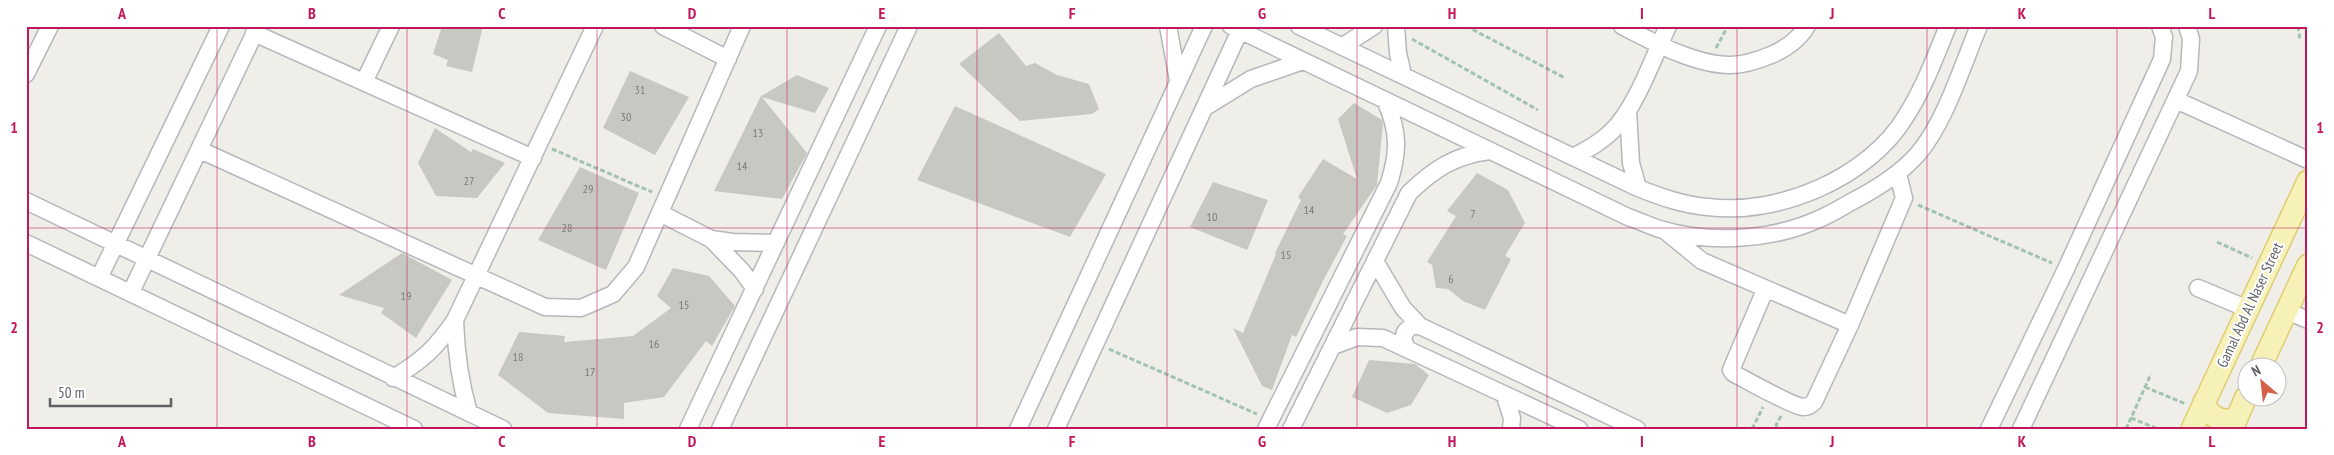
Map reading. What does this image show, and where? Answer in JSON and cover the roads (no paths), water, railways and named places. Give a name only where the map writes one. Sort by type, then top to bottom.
[{"type":"main road","name":"Gamal Abd Al Naser Street","points":[[2199,414],[2308,181]]},
{"type":"main road","points":[[2265,358],[2308,266]]},
{"type":"main road","points":[[2199,414],[2206,408],[2216,418],[2230,421],[2234,424],[2241,408]]},
{"type":"street","points":[[26,74],[50,26]]},
{"type":"street","points":[[99,278],[221,26]]},
{"type":"street","points":[[364,82],[391,26]]},
{"type":"street","points":[[393,378],[425,357],[439,344],[455,320],[595,26]]},
{"type":"street","points":[[662,26],[728,59]]},
{"type":"street","points":[[200,150],[546,307],[581,308],[614,294],[636,267],[742,26]]},
{"type":"street","points":[[692,428],[878,26]]},
{"type":"street","points":[[720,429],[909,26]]},
{"type":"street","points":[[1168,26],[1178,80]]},
{"type":"street","points":[[1018,429],[1204,26]]},
{"type":"street","points":[[1343,46],[1374,26]]},
{"type":"street","points":[[1622,26],[1659,45],[1709,62],[1731,65],[1757,61],[1782,50],[1802,33],[1807,26]]},
{"type":"street","points":[[1573,157],[1601,141],[1613,130],[1628,111],[1668,26]]},
{"type":"street","points":[[1306,28],[1638,188],[1672,201],[1709,208],[1737,208],[1784,202],[1819,189],[1852,170],[1874,153],[1906,118],[1922,87],[1948,26]]},
{"type":"street","points":[[1056,429],[1204,108],[1238,28],[1628,217],[1664,230],[1705,237],[1743,237],[1782,231],[1818,220],[1869,193],[1898,174],[1917,155],[1935,129],[1979,26]]},
{"type":"street","points":[[1989,429],[2066,269],[2162,60],[2164,37],[2160,26]]},
{"type":"street","points":[[2021,429],[2189,71],[2191,38],[2187,26]]},
{"type":"street","points":[[1396,28],[1398,53],[1403,75]]},
{"type":"street","points":[[131,292],[149,258],[256,30],[364,82],[537,151]]},
{"type":"street","points":[[1204,108],[1251,79],[1303,61]]},
{"type":"street","points":[[1268,424],[1389,183],[1395,162],[1397,140],[1394,119],[1385,100]]},
{"type":"street","points":[[2176,100],[2308,160]]},
{"type":"street","points":[[1628,111],[1629,146],[1638,188]]},
{"type":"street","points":[[1291,429],[1410,193],[1425,178],[1446,164],[1469,154],[1490,151]]},
{"type":"street","points":[[1765,290],[1731,370],[1733,373],[1802,407],[1809,406],[1814,402],[1850,325],[1904,198],[1898,174]]},
{"type":"street","points":[[1389,183],[1396,178],[1404,179],[1409,185],[1410,193]]},
{"type":"street","points":[[26,201],[149,258],[393,378],[503,429]]},
{"type":"street","points":[[664,206],[711,239],[742,271],[755,289]]},
{"type":"street","points":[[1664,230],[1702,262],[1850,325]]},
{"type":"street","points":[[711,239],[747,243],[776,243]]},
{"type":"street","points":[[26,243],[414,429]]},
{"type":"street","points":[[1375,261],[1403,308],[1420,326],[1637,429]]},
{"type":"street","points":[[2198,288],[2248,309]]},
{"type":"street","points":[[2287,311],[2308,320]]},
{"type":"street","points":[[455,320],[458,367],[469,413]]},
{"type":"street","points":[[1407,348],[1403,340],[1404,332],[1411,326],[1420,326]]},
{"type":"street","points":[[1333,346],[1357,338],[1383,338],[1579,429]]},
{"type":"street","points":[[1504,394],[1512,418],[1511,429]]}]
